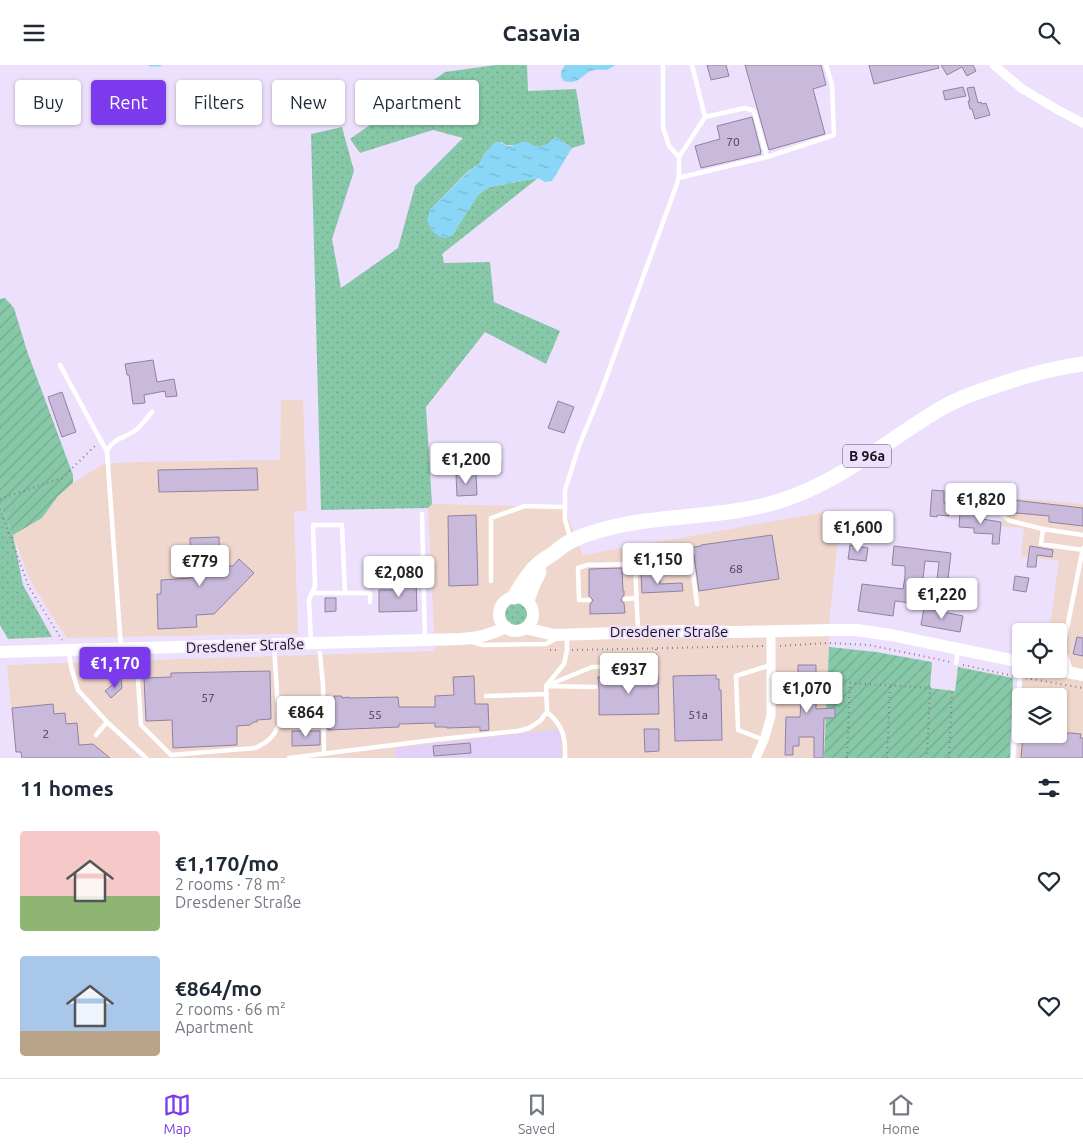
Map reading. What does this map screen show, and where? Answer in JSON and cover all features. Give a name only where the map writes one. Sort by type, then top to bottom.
[{"type":"main road","name":"B 96a","points":[[521,599],[551,555],[572,541],[603,529],[643,521],[742,511],[793,497],[816,487],[935,412],[968,395],[1028,375],[1083,364]]},
{"type":"main road","points":[[503,622],[500,610],[503,603],[508,599],[521,599],[533,609],[529,623]]},
{"type":"main road","name":"Dresdener Straße","points":[[0,652],[273,645],[316,648],[461,639],[484,628],[503,622],[515,631],[529,623],[547,634],[554,635],[567,633],[638,632],[856,631],[890,635],[1012,661]]},
{"type":"street","points":[[994,65],[1021,88],[1083,123]]},
{"type":"street","points":[[756,758],[771,716],[771,631]]},
{"type":"lane","points":[[663,65],[663,127],[669,146],[679,157]]},
{"type":"lane","points":[[692,65],[705,117]]},
{"type":"lane","points":[[678,178],[767,157],[834,135],[832,85],[826,65]]},
{"type":"lane","points":[[572,541],[565,520],[565,490],[579,446],[601,392],[678,178],[679,157],[705,117],[746,109],[754,111],[767,157]]},
{"type":"lane","points":[[60,365],[107,451],[121,649]]},
{"type":"lane","points":[[107,451],[116,440],[127,436],[137,429],[152,412]]},
{"type":"lane","points":[[491,581],[491,518],[525,506],[564,507]]},
{"type":"lane","points":[[953,507],[998,511],[1012,521],[1042,529],[1083,535]]},
{"type":"lane","points":[[422,514],[425,641]]},
{"type":"lane","points":[[324,753],[325,686],[316,648],[309,600],[315,586],[313,525],[342,525],[345,593]]},
{"type":"lane","points":[[1042,529],[1042,544],[1083,549],[1067,628]]},
{"type":"lane","points":[[691,558],[697,603]]},
{"type":"lane","points":[[589,600],[579,600],[578,568],[587,565],[635,564],[638,632]]},
{"type":"lane","points":[[312,593],[370,593],[370,602]]},
{"type":"lane","points":[[625,599],[636,598]]},
{"type":"lane","points":[[289,758],[518,731],[529,728],[540,721],[547,712],[546,686],[564,664],[567,650],[567,633],[546,644],[483,645],[461,639]]},
{"type":"lane","points":[[136,649],[141,725],[172,755],[255,748],[266,743],[275,733],[279,724],[273,645]]},
{"type":"lane","points":[[956,663],[958,649]]},
{"type":"lane","points":[[69,651],[71,667],[78,690],[107,722],[146,758]]},
{"type":"lane","points":[[1067,658],[1070,666],[1077,674]]},
{"type":"lane","points":[[764,740],[738,730],[736,676],[771,665]]},
{"type":"lane","points":[[546,686],[592,667],[654,666]]},
{"type":"lane","points":[[1012,758],[1019,678]]},
{"type":"lane","points":[[546,686],[595,687]]},
{"type":"lane","points":[[486,695],[546,694]]},
{"type":"lane","points":[[547,712],[557,721],[562,731],[565,739],[565,758]]},
{"type":"lane","points":[[292,722],[323,720]]},
{"type":"lane","points":[[96,735],[107,722]]},
{"type":"path","points":[[0,499],[62,478],[100,441]]},
{"type":"path","points":[[0,509],[29,587],[69,651]]},
{"type":"path","points":[[547,650],[772,646],[827,643],[869,645],[1012,675]]},
{"type":"path","points":[[1024,678],[1083,689]]},
{"type":"path","points":[[847,758],[850,683],[930,688],[926,758]]},
{"type":"path","points":[[887,758],[890,686]]},
{"type":"path","points":[[948,758],[952,691]]},
{"type":"shaded area","points":[[281,400],[303,400],[307,511],[294,511],[298,634],[67,638],[30,580],[13,535],[42,518],[58,496],[73,483],[103,464],[280,460]]},
{"type":"shaded area","points":[[1003,497],[1083,504],[1083,758],[1017,758],[1018,743],[1067,743],[1067,688],[1023,688],[1023,678],[1067,678],[1067,623],[1050,623],[1059,561],[1021,556],[1024,528],[1002,526]]},
{"type":"shaded area","points":[[432,504],[564,507],[583,555],[837,510],[839,530],[829,623],[824,758],[22,758],[21,752],[16,752],[7,665],[435,651],[428,508]]},
{"type":"shaded area","points":[[559,729],[561,758],[396,758],[395,748]]},
{"type":"green space","points":[[496,65],[527,65],[528,91],[576,89],[585,144],[572,148],[556,137],[546,145],[539,147],[506,145],[501,142],[484,154],[480,163],[467,172],[430,210],[451,237],[478,195],[489,187],[538,178],[442,254],[444,263],[490,262],[494,302],[560,331],[546,364],[485,332],[426,407],[432,504],[428,508],[321,510],[311,134],[342,127],[354,171],[332,239],[341,288],[398,248],[415,186],[463,138],[433,130],[360,153],[350,139],[370,125],[479,125],[479,80],[434,80],[445,72]]},
{"type":"green space","points":[[5,298],[14,308],[27,351],[73,475],[73,483],[58,496],[42,518],[13,535],[0,505],[0,299]]},
{"type":"green space","points":[[0,505],[13,535],[23,585],[52,637],[8,639],[0,625]]},
{"type":"green space","points":[[516,603],[524,606],[527,614],[524,622],[516,625],[508,622],[505,614],[508,606]]},
{"type":"green space","points":[[829,647],[876,652],[932,662],[930,688],[955,691],[958,667],[1013,678],[1010,758],[824,758]]},
{"type":"water","points":[[565,65],[616,65],[607,70],[599,69],[592,71],[577,81],[571,82],[564,81],[561,77],[561,72]]},
{"type":"water","points":[[556,137],[572,148],[552,181],[545,182],[538,178],[489,187],[478,195],[451,237],[440,237],[431,230],[427,221],[430,210],[468,172],[480,163],[484,154],[496,141],[509,146],[525,142],[540,147]]},
{"type":"building","points":[[707,65],[726,65],[729,76],[711,80]]},
{"type":"building","points":[[745,65],[821,65],[826,85],[813,89],[825,134],[769,150]]},
{"type":"building","points":[[869,65],[938,65],[939,68],[874,84]]},
{"type":"building","points":[[941,65],[973,65],[976,71],[967,76],[962,67],[947,75]]},
{"type":"building","points":[[963,87],[966,96],[945,100],[943,91]]},
{"type":"building","points":[[974,87],[978,103],[986,103],[990,115],[975,119],[972,109],[970,109],[967,88]]},
{"type":"building","points":[[752,117],[761,154],[701,168],[695,146],[720,139],[717,126]]},
{"type":"building","points":[[153,360],[157,382],[174,379],[177,396],[166,397],[165,391],[144,395],[145,403],[133,404],[129,375],[127,375],[125,364]]},
{"type":"building","points":[[62,392],[76,432],[62,437],[48,397]]},
{"type":"building","points":[[558,401],[574,407],[564,433],[548,428]]},
{"type":"building","points":[[488,461],[501,461],[501,473],[487,472]]},
{"type":"building","points":[[257,468],[258,490],[159,492],[158,470]]},
{"type":"building","points":[[476,473],[477,495],[457,496],[456,474]]},
{"type":"building","points":[[932,490],[944,491],[944,503],[950,503],[949,516],[930,516]]},
{"type":"building","points":[[1004,499],[1083,508],[1083,526],[1049,522],[1049,516],[1005,512],[1003,510]]},
{"type":"building","points":[[960,512],[983,514],[982,519],[1001,522],[999,544],[992,544],[993,534],[974,533],[974,528],[959,527]]},
{"type":"building","points":[[476,515],[478,585],[449,586],[448,516]]},
{"type":"building","points":[[772,535],[779,579],[699,591],[694,555],[690,554],[687,558],[677,560],[677,562],[668,562],[668,553],[681,553],[681,549]]},
{"type":"building","points":[[219,537],[220,566],[233,566],[239,559],[254,573],[214,614],[196,615],[197,627],[158,629],[157,594],[161,594],[161,580],[191,578],[190,538]]},
{"type":"building","points":[[850,545],[868,548],[866,561],[848,559]]},
{"type":"building","points":[[894,546],[951,553],[948,579],[968,582],[966,596],[946,593],[946,589],[936,588],[939,562],[925,561],[920,604],[895,601],[893,616],[858,611],[862,584],[903,589],[905,566],[892,565]]},
{"type":"building","points":[[1030,546],[1053,550],[1052,557],[1037,555],[1036,567],[1027,567]]},
{"type":"building","points":[[622,568],[624,595],[621,599],[624,603],[625,613],[590,614],[590,604],[593,600],[589,596],[589,569]]},
{"type":"building","points":[[641,574],[660,574],[660,584],[682,583],[683,591],[642,593]]},
{"type":"building","points":[[1015,576],[1029,578],[1026,592],[1013,590]]},
{"type":"building","points":[[416,581],[417,611],[379,612],[379,590],[398,590],[398,582]]},
{"type":"building","points":[[325,598],[336,598],[336,611],[325,612]]},
{"type":"building","points":[[924,608],[963,616],[960,632],[921,625]]},
{"type":"building","points":[[1077,637],[1083,638],[1083,656],[1073,654]]},
{"type":"building","points":[[798,665],[816,665],[816,709],[835,708],[835,718],[824,718],[823,758],[814,758],[814,737],[799,737],[799,746],[793,746],[793,755],[785,755],[786,717],[800,717],[801,702],[798,702]]},
{"type":"building","points":[[270,671],[271,719],[257,720],[257,722],[250,725],[237,726],[237,745],[173,748],[172,720],[146,721],[144,678],[171,677],[171,673]]},
{"type":"building","points":[[658,675],[659,714],[599,715],[598,677]]},
{"type":"building","points":[[716,675],[716,679],[719,679],[719,690],[721,690],[722,740],[675,741],[673,676]]},
{"type":"building","points":[[474,676],[475,704],[488,704],[489,730],[480,731],[480,727],[435,727],[435,723],[399,724],[399,727],[328,730],[327,700],[335,700],[334,696],[342,696],[342,698],[398,697],[399,707],[435,707],[435,696],[454,695],[453,677]]},
{"type":"building","points":[[121,678],[122,688],[111,698],[105,691]]},
{"type":"building","points":[[53,704],[54,714],[65,713],[66,724],[77,723],[79,745],[93,744],[110,758],[22,758],[21,752],[16,752],[12,708]]},
{"type":"building","points":[[644,729],[659,729],[659,751],[645,752]]},
{"type":"building","points":[[292,731],[320,731],[320,745],[292,746]]},
{"type":"building","points":[[1067,733],[1081,734],[1080,738],[1083,738],[1083,758],[1021,758],[1022,743],[1067,743]]},
{"type":"building","points":[[470,743],[471,753],[434,756],[433,746]]},
{"type":"waterway","points":[[150,65],[160,65]]}]
